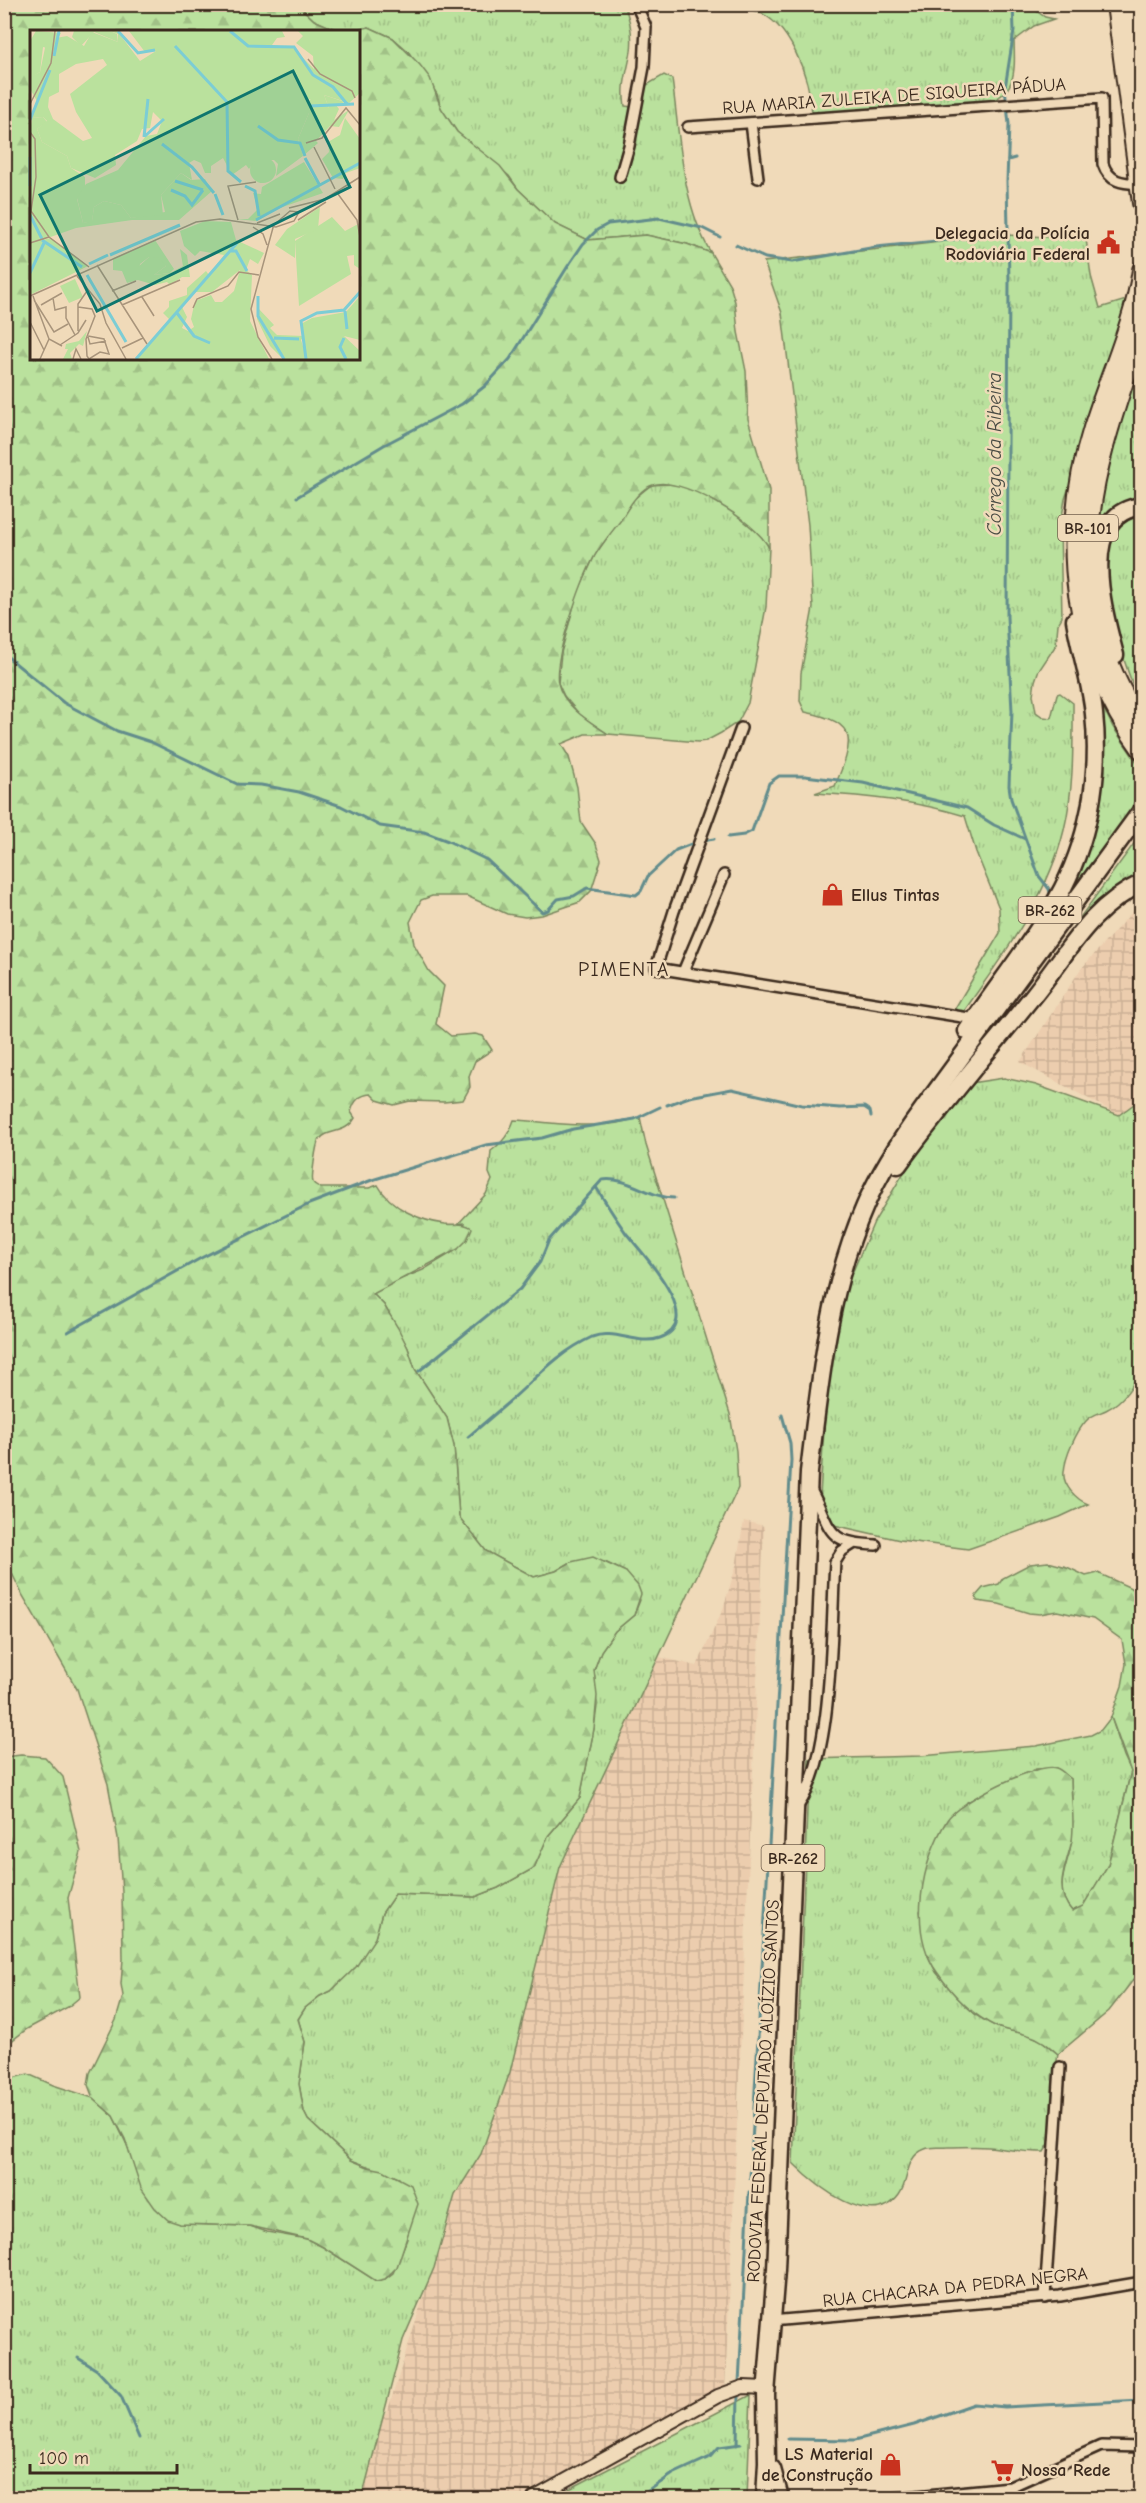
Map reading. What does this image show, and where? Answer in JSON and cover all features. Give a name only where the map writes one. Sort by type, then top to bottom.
[{"type":"highway","points":[[1105,4],[1134,100]]},
{"type":"highway","points":[[1116,4],[1134,100]]},
{"type":"highway","points":[[1130,4],[1135,53],[1134,100],[1142,203]]},
{"type":"highway","points":[[1135,53],[1142,78]]},
{"type":"highway","name":"BR-101","points":[[1142,270],[1133,308],[1085,457],[1076,513],[1074,562],[1078,606],[1091,655],[1112,704],[1142,750]]},
{"type":"highway","name":"BR-101","points":[[1142,327],[1101,451],[1092,492],[1087,554],[1092,603],[1104,650],[1124,697],[1142,724]]},
{"type":"highway","points":[[1142,506],[1124,511],[1108,527],[1102,541],[1099,568],[1115,656],[1142,724]]},
{"type":"highway","name":"BR-262","points":[[847,1258],[862,1214],[896,1140],[1057,898],[1074,862],[1087,822],[1094,779],[1096,736],[1089,679],[1074,615],[1074,562]]},
{"type":"highway","name":"BR-262","points":[[862,1214],[878,1180],[906,1132],[1142,810]]},
{"type":"highway","name":"BR-262","points":[[847,1258],[889,1178],[931,1114],[1142,827]]},
{"type":"highway","name":"BR-262","points":[[889,1178],[942,1107],[1043,984],[1086,924],[1110,902],[1142,883]]},
{"type":"highway","name":"RODOVIA FEDERAL DEPUTADO ALOÍZIO SANTOS","points":[[765,2499],[766,2391],[776,2270],[809,1485],[823,1360],[834,1301],[847,1258]]},
{"type":"highway","points":[[759,2499],[766,2391]]},
{"type":"highway","points":[[767,2445],[774,2482],[780,2499]]},
{"type":"street","points":[[620,177],[629,146],[645,67],[646,27],[636,4]]},
{"type":"street","name":"RUA MARIA ZULEIKA DE SIQUEIRA PÁDUA","points":[[688,127],[1102,98],[1103,164],[1106,172],[1116,181],[1139,184]]},
{"type":"street","points":[[751,123],[758,178]]},
{"type":"street","points":[[741,728],[674,911],[656,968],[975,1019]]},
{"type":"street","points":[[683,972],[724,875]]},
{"type":"street","points":[[809,1485],[837,1538],[853,1544],[876,1545]]},
{"type":"street","points":[[795,1810],[803,1800],[813,1775],[825,1724],[835,1562],[842,1551],[853,1544]]},
{"type":"street","points":[[1045,2298],[1060,2067]]},
{"type":"street","name":"RUA CHACARA DA PEDRA NEGRA","points":[[771,2321],[1045,2298],[1142,2282]]},
{"type":"street","points":[[534,2499],[602,2458],[718,2396],[743,2387],[766,2391]]},
{"type":"street","points":[[896,2499],[946,2496],[1010,2487],[1101,2446],[1142,2447]]},
{"type":"shaded area","points":[[1141,907],[1141,1099],[1119,1115],[1020,1062],[1080,970],[1133,911]]},
{"type":"shaded area","points":[[744,1521],[764,1526],[725,2390],[586,2460],[520,2498],[152,2498],[348,2459],[388,2410],[455,2195],[481,2154],[510,2072],[560,1867],[659,1657],[697,1666],[723,1609],[736,1566]]},
{"type":"green space","points":[[5,4],[298,5],[314,20],[337,30],[30,30],[30,360],[360,360],[360,30],[356,30],[369,27],[393,38],[420,65],[430,78],[441,108],[457,132],[500,166],[518,189],[555,224],[588,240],[646,235],[687,244],[711,253],[730,285],[735,302],[746,371],[748,419],[769,490],[769,548],[762,537],[749,525],[716,502],[679,486],[663,484],[650,486],[637,496],[600,547],[576,600],[564,638],[558,671],[558,683],[565,699],[578,713],[608,734],[585,734],[561,744],[569,757],[577,787],[581,822],[596,844],[601,860],[591,891],[580,902],[542,915],[525,917],[507,914],[467,896],[432,896],[421,900],[410,922],[414,944],[429,971],[444,986],[436,1024],[451,1036],[475,1034],[483,1036],[492,1050],[475,1061],[469,1076],[470,1087],[463,1100],[410,1101],[394,1105],[377,1100],[371,1094],[363,1096],[354,1105],[351,1112],[355,1118],[351,1123],[323,1136],[317,1148],[313,1182],[321,1188],[369,1188],[378,1185],[390,1200],[407,1212],[436,1222],[462,1224],[472,1228],[467,1240],[458,1249],[373,1294],[384,1305],[398,1328],[415,1369],[447,1418],[454,1446],[459,1517],[486,1551],[534,1577],[556,1571],[571,1562],[593,1557],[626,1572],[638,1586],[641,1594],[634,1615],[615,1631],[601,1651],[594,1670],[597,1696],[594,1729],[580,1798],[548,1836],[534,1868],[498,1888],[475,1897],[395,1894],[382,1913],[375,1938],[356,1967],[331,1991],[320,1996],[305,2008],[298,2019],[305,2042],[299,2084],[304,2112],[308,2120],[351,2160],[383,2170],[411,2185],[418,2204],[397,2267],[385,2279],[376,2281],[307,2239],[250,2226],[180,2224],[168,2220],[155,2208],[141,2188],[125,2139],[113,2116],[93,2098],[88,2085],[90,2073],[116,2020],[123,1996],[121,1984],[122,1892],[118,1838],[108,1784],[77,1689],[23,1596],[4,1557]]},
{"type":"green space","points":[[1026,4],[1045,17],[1054,19],[1034,26],[1014,41],[1012,80],[1002,95],[994,100],[983,104],[812,113],[807,84],[796,52],[777,25],[752,10],[706,5]]},
{"type":"green space","points":[[298,5],[624,5],[632,39],[624,84],[625,106],[632,107],[645,86],[664,75],[672,79],[683,169],[693,212],[711,253],[687,244],[646,235],[588,240],[555,224],[518,189],[509,176],[457,132],[441,108],[437,94],[408,51],[393,38],[369,27],[356,30],[337,30],[314,20]]},
{"type":"green space","points":[[988,234],[1086,239],[1091,276],[1100,308],[1126,300],[1125,320],[1065,499],[1060,528],[1062,617],[1058,624],[1056,645],[1038,672],[1033,695],[1036,712],[1043,717],[1051,718],[1057,694],[1060,693],[1073,703],[1071,783],[1064,830],[1056,856],[1034,906],[1005,953],[958,1020],[941,1013],[954,1010],[1000,933],[999,908],[976,852],[965,816],[928,806],[891,800],[815,793],[835,786],[846,757],[848,737],[844,729],[836,722],[805,712],[800,701],[801,673],[813,608],[808,525],[782,313],[764,262],[932,243]]},
{"type":"green space","points":[[1141,356],[1141,498],[1127,501],[1115,508],[1098,531],[1096,530],[1112,444]]},
{"type":"green space","points":[[651,485],[679,485],[716,501],[743,519],[763,538],[769,548],[766,607],[748,703],[738,722],[706,741],[608,734],[580,715],[564,696],[558,683],[561,653],[577,594],[595,555],[635,498]]},
{"type":"green space","points":[[1141,516],[1141,705],[1124,661],[1116,631],[1107,571],[1110,545],[1121,526]]},
{"type":"green space","points":[[1095,691],[1113,727],[1141,768],[1141,800],[1040,934],[1077,865]]},
{"type":"green space","points":[[1141,834],[1141,878],[1013,1009]]},
{"type":"green space","points":[[1004,1078],[1036,1085],[1119,1115],[1141,1099],[1141,1367],[1132,1386],[1123,1397],[1112,1407],[1086,1421],[1069,1452],[1064,1472],[1065,1482],[1075,1496],[1088,1504],[1060,1517],[968,1549],[900,1540],[834,1525],[820,1496],[826,1395],[837,1325],[847,1285],[874,1222],[918,1149],[964,1084]]},
{"type":"green space","points":[[640,1117],[646,1145],[730,1414],[736,1451],[738,1488],[560,1867],[510,2072],[481,2154],[455,2195],[434,2268],[403,2340],[362,2498],[5,2498],[5,2080],[28,2074],[93,2098],[113,2116],[129,2149],[180,2224],[250,2226],[267,2232],[307,2239],[376,2281],[385,2279],[393,2273],[407,2239],[399,2178],[351,2160],[308,2120],[304,2112],[299,2084],[305,2042],[298,2019],[305,2008],[320,1996],[331,1991],[375,1938],[382,1913],[395,1894],[475,1897],[498,1888],[534,1868],[548,1836],[580,1798],[597,1706],[594,1670],[601,1651],[615,1631],[634,1615],[640,1600],[626,1572],[605,1562],[571,1562],[556,1571],[534,1577],[486,1551],[459,1517],[454,1446],[447,1418],[415,1369],[408,1348],[384,1305],[373,1294],[386,1285],[423,1270],[458,1249],[465,1223],[458,1224],[486,1194],[492,1180],[489,1173],[491,1151],[505,1137],[514,1120],[593,1125],[625,1122]]},
{"type":"green space","points":[[1048,1562],[1067,1567],[1086,1576],[1098,1573],[1142,1593],[1141,1970],[1109,2011],[1058,2054],[1036,2038],[988,2022],[956,1996],[937,1972],[928,1955],[922,1936],[920,1916],[925,1875],[938,1837],[947,1820],[954,1812],[981,1794],[1032,1771],[1056,1768],[1071,1779],[1073,1833],[1062,1885],[1066,1903],[1072,1911],[1083,1906],[1108,1865],[1131,1772],[1111,1717],[1122,1686],[1126,1664],[1122,1640],[1093,1619],[1057,1611],[1029,1613],[999,1604],[977,1601],[976,1596],[983,1588],[999,1584],[1003,1578],[1030,1564]]},
{"type":"green space","points":[[1111,1717],[1131,1771],[1108,1865],[1083,1907],[1072,1911],[1063,1893],[1063,1875],[1072,1836],[1071,1779],[1056,1768],[1036,1769],[967,1802],[920,1911],[928,1956],[936,1972],[956,1996],[977,2016],[999,2028],[1030,2035],[1058,2054],[1053,2084],[1054,2136],[1044,2152],[989,2147],[925,2149],[918,2153],[910,2163],[899,2195],[888,2205],[874,2209],[859,2207],[829,2193],[793,2163],[809,1759],[921,1756],[1036,1746],[1091,1735],[1101,1730]]},
{"type":"green space","points":[[21,1755],[45,1757],[63,1777],[81,1852],[68,1898],[80,1997],[68,2007],[27,2029],[5,2046],[5,1757]]},
{"type":"green space","points":[[751,2395],[747,2498],[552,2498]]},
{"type":"waterway","name":"Córrego da Ribeira","points":[[1013,4],[1014,31],[1005,88],[1009,124],[1007,617],[1012,711],[1009,786],[1011,799],[1039,876],[1049,889],[1051,897]]},
{"type":"waterway","name":"Córrego da Ribeira","points":[[1008,160],[1015,158]]},
{"type":"waterway","points":[[297,497],[384,445],[462,404],[485,386],[510,359],[568,266],[583,244],[597,230],[608,224],[659,218],[702,228],[720,237]]},
{"type":"waterway","points":[[736,245],[765,258],[792,262],[876,247],[1008,234]]},
{"type":"waterway","points":[[4,654],[64,703],[117,731],[151,742],[237,784],[261,785],[299,792],[341,806],[380,826],[424,832],[448,841],[487,860],[542,912],[548,910],[558,899],[574,896],[587,888],[636,895],[641,891],[648,876],[676,850],[694,843]]},
{"type":"waterway","points":[[728,837],[744,835],[752,831],[769,783],[779,776],[805,776],[863,783],[967,808],[994,825],[1025,839]]},
{"type":"waterway","points":[[708,840],[714,839]]},
{"type":"waterway","points":[[667,1105],[689,1097],[732,1089],[802,1105],[864,1107],[870,1111],[871,1116]]},
{"type":"waterway","points":[[68,1332],[201,1258],[309,1204],[372,1180],[486,1145],[542,1138],[573,1129],[635,1119],[660,1107]]},
{"type":"waterway","points":[[419,1371],[520,1289],[540,1262],[549,1240],[602,1180],[620,1181],[656,1195],[674,1198]]},
{"type":"waterway","points":[[468,1437],[549,1366],[580,1343],[592,1337],[609,1334],[652,1340],[660,1338],[673,1329],[677,1317],[667,1286],[622,1227],[596,1187]]},
{"type":"waterway","points":[[750,2178],[791,1460],[790,1443],[782,1415]]},
{"type":"waterway","points":[[739,2383],[749,2192]]},
{"type":"waterway","points":[[78,2358],[97,2370],[121,2396],[139,2438]]},
{"type":"waterway","points":[[737,2445],[738,2394]]},
{"type":"waterway","points":[[788,2439],[855,2440],[914,2425],[974,2404],[1005,2407],[1142,2400]]},
{"type":"waterway","points":[[638,2498],[673,2474],[710,2457],[719,2447],[741,2444]]},
{"type":"place","name":"Delegacia da Polícia Rodoviária Federal","points":[[1108,243]]},
{"type":"place","name":"Ellus Tintas","points":[[833,895]]},
{"type":"place","name":"LS Material de Construção","points":[[891,2464]]},
{"type":"place","name":"Nossa Rede","points":[[1003,2470]]},
{"type":"district","name":"PIMENTA","points":[[624,969]]}]
